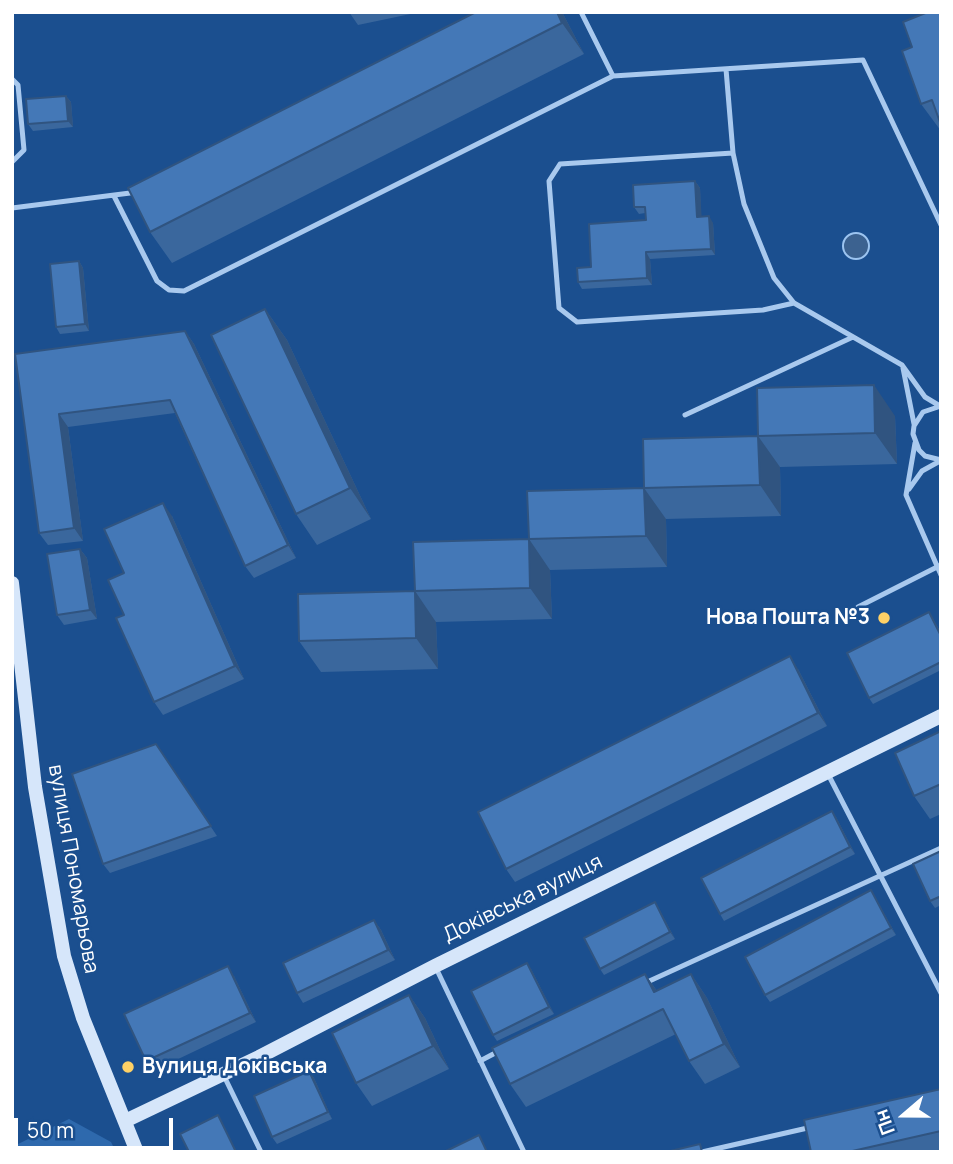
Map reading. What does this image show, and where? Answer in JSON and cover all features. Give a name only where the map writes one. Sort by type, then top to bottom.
[{"type":"street","name":"вулиця Пономарьова","points":[[12,583],[35,787],[64,956],[83,1018],[137,1152]]},
{"type":"street","name":"Доківська вулиця","points":[[124,1121],[941,716]]},
{"type":"lane","points":[[581,12],[613,76]]},
{"type":"lane","points":[[114,196],[157,281],[169,290],[184,291],[613,76],[863,60],[941,225]]},
{"type":"lane","points":[[726,69],[733,153],[744,204],[774,278],[794,303],[902,365],[925,397],[941,407]]},
{"type":"lane","points":[[12,79],[18,85],[24,150],[12,162]]},
{"type":"lane","points":[[733,153],[560,164],[549,181],[559,308],[576,322],[763,310],[794,303]]},
{"type":"lane","points":[[12,208],[114,196],[149,189]]},
{"type":"lane","points":[[685,415],[853,337]]},
{"type":"lane","points":[[902,365],[915,443],[906,495],[941,575]]},
{"type":"lane","points":[[914,426],[923,412],[941,407]]},
{"type":"lane","points":[[915,443],[925,456],[941,460]]},
{"type":"lane","points":[[906,495],[922,471],[941,460]]},
{"type":"lane","points":[[858,607],[939,566]]},
{"type":"lane","points":[[826,771],[941,993]]},
{"type":"lane","points":[[643,984],[941,848]]},
{"type":"lane","points":[[435,966],[524,1152]]},
{"type":"lane","points":[[480,1060],[505,1049]]},
{"type":"lane","points":[[223,1074],[261,1152]]},
{"type":"lane","points":[[702,1152],[821,1125]]},
{"type":"shaded area","points":[[856,233],[865,237],[869,246],[865,255],[856,259],[847,255],[843,246],[847,237]]},
{"type":"shaded area","points":[[69,1119],[111,1142],[116,1152],[12,1152],[12,1147]]},
{"type":"building","points":[[476,12],[557,12],[562,23],[150,232],[128,188]]},
{"type":"building","points":[[928,12],[941,12],[941,125],[932,100],[921,104],[902,51],[912,47],[903,22]]},
{"type":"building","points":[[66,96],[68,121],[28,124],[26,99]]},
{"type":"building","points":[[695,181],[697,217],[709,216],[711,249],[646,252],[647,278],[578,282],[577,268],[591,267],[589,224],[646,220],[645,207],[634,207],[633,185]]},
{"type":"building","points":[[79,261],[85,324],[56,327],[50,264]]},
{"type":"building","points":[[265,309],[350,488],[296,514],[211,335]]},
{"type":"building","points":[[185,331],[288,545],[245,566],[170,400],[59,414],[74,528],[39,533],[15,354]]},
{"type":"building","points":[[874,385],[875,433],[758,436],[757,388]]},
{"type":"building","points":[[758,436],[760,485],[644,488],[643,439]]},
{"type":"building","points":[[644,488],[646,536],[529,539],[527,491]]},
{"type":"building","points":[[163,503],[235,666],[154,702],[116,618],[124,615],[108,580],[124,573],[104,529]]},
{"type":"building","points":[[529,539],[530,588],[415,591],[413,542]]},
{"type":"building","points":[[80,549],[90,610],[57,615],[47,554]]},
{"type":"building","points":[[415,591],[416,638],[299,641],[298,594]]},
{"type":"building","points":[[929,612],[941,636],[941,662],[869,698],[847,653]]},
{"type":"building","points":[[790,656],[818,713],[506,869],[478,812]]},
{"type":"building","points":[[941,731],[941,784],[914,796],[895,753]]},
{"type":"building","points":[[156,744],[211,826],[103,864],[72,774]]},
{"type":"building","points":[[832,811],[850,847],[720,914],[701,878]]},
{"type":"building","points":[[941,851],[941,900],[939,897],[930,901],[913,864]]},
{"type":"building","points":[[871,890],[891,928],[765,995],[745,957]]},
{"type":"building","points":[[655,902],[670,932],[600,969],[584,938]]},
{"type":"building","points":[[374,920],[388,950],[297,993],[283,963]]},
{"type":"building","points":[[527,963],[549,1007],[493,1035],[471,991]]},
{"type":"building","points":[[228,966],[250,1013],[146,1061],[124,1014]]},
{"type":"building","points":[[645,974],[654,992],[691,974],[724,1044],[689,1061],[663,1009],[510,1084],[492,1048]]},
{"type":"building","points":[[409,995],[433,1046],[356,1083],[332,1033]]},
{"type":"building","points":[[309,1071],[328,1112],[272,1137],[254,1096]]},
{"type":"building","points":[[941,1089],[941,1131],[848,1152],[811,1152],[804,1120]]},
{"type":"building","points":[[218,1115],[236,1152],[189,1152],[180,1134]]},
{"type":"building","points":[[479,1135],[487,1152],[444,1152]]},
{"type":"building","points":[[700,1144],[702,1152],[666,1152]]},
{"type":"place","name":"Нова Пошта №3","points":[[884,618]]},
{"type":"place","name":"Вулиця Доківська","points":[[128,1067]]}]
